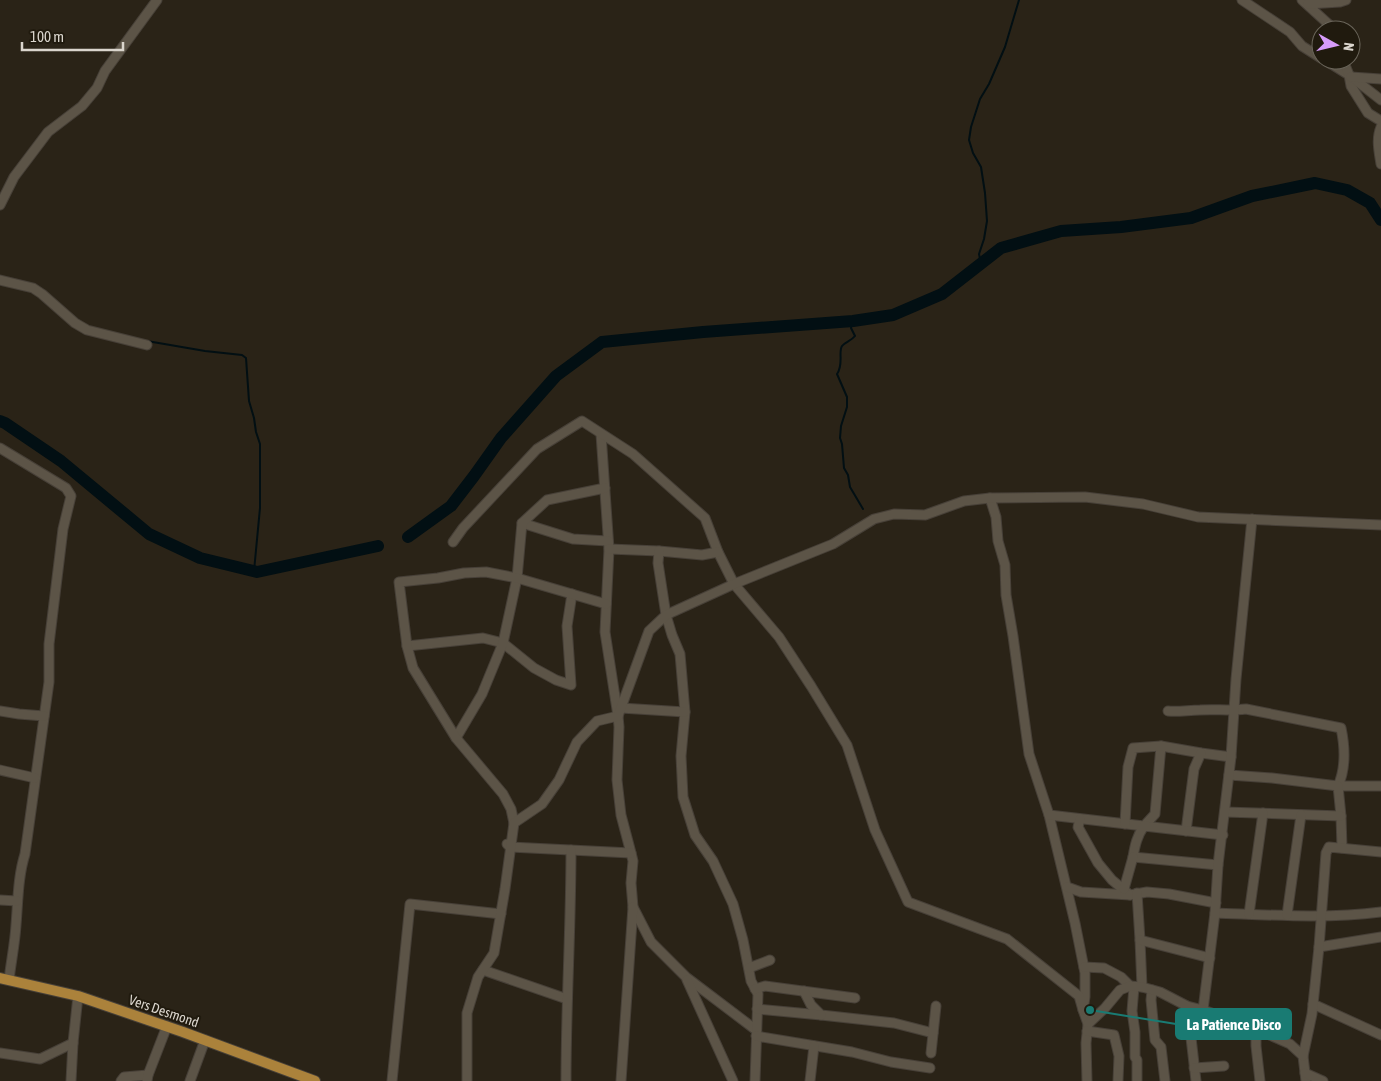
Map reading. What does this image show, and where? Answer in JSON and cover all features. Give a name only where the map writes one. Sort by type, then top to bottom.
[{"type":"main road","name":"Vers Desmond","points":[[4,979],[78,996],[167,1026],[315,1081]]},
{"type":"street","points":[[0,205],[14,177],[48,132],[82,106],[97,88],[104,71],[157,0]]},
{"type":"street","points":[[1242,0],[1290,32],[1302,46],[1311,52]]},
{"type":"street","points":[[1305,2],[1340,2],[1346,0]]},
{"type":"street","points":[[1305,2],[1324,20]]},
{"type":"street","points":[[1340,70],[1381,100]]},
{"type":"street","points":[[1347,70],[1351,86],[1368,113],[1381,121]]},
{"type":"street","points":[[1349,76],[1381,79]]},
{"type":"street","points":[[1381,127],[1378,142],[1381,164]]},
{"type":"street","points":[[0,280],[33,288],[86,330],[147,345]]},
{"type":"street","points":[[452,542],[536,449],[582,421],[633,454],[705,518],[718,552],[734,584],[779,637],[811,686],[847,745],[875,830],[908,902],[1007,938],[1079,996],[1087,1028],[1087,1081]]},
{"type":"street","points":[[601,434],[609,545],[605,632],[620,712],[618,780],[621,815],[632,852],[633,862],[631,883],[633,907],[621,1081]]},
{"type":"street","points":[[0,448],[66,488],[71,496],[63,529],[49,644],[49,682],[22,863],[16,925],[4,979]]},
{"type":"street","points":[[456,738],[482,694],[503,643],[517,578],[522,523],[548,500],[605,488]]},
{"type":"street","points":[[620,712],[649,631],[666,615],[734,584],[833,544],[874,519],[894,514],[925,515],[964,501],[990,498],[1085,497],[1144,504],[1198,517],[1381,525]]},
{"type":"street","points":[[990,498],[996,516],[998,541],[1005,565],[1006,595],[1014,636],[1029,754],[1049,815],[1076,923],[1084,967],[1085,997],[1083,1010]]},
{"type":"street","points":[[1203,1010],[1231,758],[1236,679],[1252,519]]},
{"type":"street","points":[[522,523],[573,539],[609,545],[702,555],[718,552]]},
{"type":"street","points":[[659,551],[658,563],[666,615],[680,654],[684,712],[681,756],[683,797],[695,835],[713,861],[733,904],[752,981],[758,994],[755,1081]]},
{"type":"street","points":[[467,1081],[467,1012],[478,977],[494,953],[514,823],[511,809],[503,794],[456,738],[413,668],[407,646],[399,582],[464,573],[486,572],[517,578],[606,604]]},
{"type":"street","points":[[407,646],[483,638],[503,643],[534,668],[556,680],[571,685],[567,626],[572,594]]},
{"type":"street","points":[[1168,711],[1234,711],[1246,708],[1341,728],[1344,742],[1343,774],[1338,786],[1342,848]]},
{"type":"street","points":[[0,711],[44,716]]},
{"type":"street","points":[[514,823],[542,804],[559,780],[577,742],[597,721],[620,712],[684,712]]},
{"type":"street","points":[[1125,824],[1128,767],[1133,748],[1161,746],[1231,758]]},
{"type":"street","points":[[1137,1081],[1132,1010],[1140,940],[1130,892],[1137,837],[1155,814],[1161,746]]},
{"type":"street","points":[[1186,831],[1194,769],[1201,753]]},
{"type":"street","points":[[0,770],[35,778]]},
{"type":"street","points":[[1229,775],[1324,783],[1338,786],[1381,786]]},
{"type":"street","points":[[1225,812],[1341,816]]},
{"type":"street","points":[[1249,914],[1263,814]]},
{"type":"street","points":[[1049,815],[1223,835]]},
{"type":"street","points":[[1286,915],[1301,815]]},
{"type":"street","points":[[1080,819],[1078,827],[1098,863],[1112,880],[1130,892]]},
{"type":"street","points":[[509,846],[632,852]]},
{"type":"street","points":[[1323,1081],[1305,1077],[1303,1056],[1313,1004],[1326,853],[1329,847],[1381,852]]},
{"type":"street","points":[[566,1081],[571,903],[570,850]]},
{"type":"street","points":[[1134,857],[1218,865]]},
{"type":"street","points":[[1067,887],[1081,892],[1169,894],[1216,903]]},
{"type":"street","points":[[0,900],[17,902]]},
{"type":"street","points":[[392,1081],[410,904],[501,914]]},
{"type":"street","points":[[633,907],[651,942],[686,977],[756,1033],[852,1052],[891,1062],[930,1068]]},
{"type":"street","points":[[1215,913],[1321,917],[1381,912]]},
{"type":"street","points":[[1319,947],[1381,937]]},
{"type":"street","points":[[1140,940],[1210,958]]},
{"type":"street","points":[[749,968],[770,960]]},
{"type":"street","points":[[1084,967],[1104,968],[1135,987]]},
{"type":"street","points":[[483,970],[567,999]]},
{"type":"street","points":[[686,977],[733,1081]]},
{"type":"street","points":[[755,989],[764,986],[855,998]]},
{"type":"street","points":[[1087,1028],[1120,990],[1135,987],[1170,996],[1187,1006],[1256,1029],[1290,1044],[1303,1056]]},
{"type":"street","points":[[1152,990],[1150,1000],[1155,1040],[1160,1047],[1165,1081]]},
{"type":"street","points":[[804,991],[811,1005],[821,1015]]},
{"type":"street","points":[[71,1081],[72,1043],[78,996]]},
{"type":"street","points":[[1313,1004],[1381,1035]]},
{"type":"street","points":[[931,1054],[936,1006]]},
{"type":"street","points":[[1187,1006],[1186,1023],[1190,1030],[1193,1044],[1196,1081]]},
{"type":"street","points":[[757,1009],[894,1023],[933,1033]]},
{"type":"street","points":[[121,1081],[124,1077],[148,1078],[167,1026]]},
{"type":"street","points":[[1087,1028],[1114,1035],[1118,1056],[1118,1081]]},
{"type":"street","points":[[1256,1029],[1260,1081]]},
{"type":"street","points":[[190,1081],[205,1040]]},
{"type":"street","points":[[0,1053],[40,1059],[72,1043]]},
{"type":"street","points":[[810,1081],[814,1046]]},
{"type":"street","points":[[1118,1056],[1135,1057]]},
{"type":"street","points":[[1194,1068],[1224,1066]]},
{"type":"waterway","points":[[981,264],[979,254],[987,221],[985,193],[981,167],[973,153],[969,140],[980,99],[989,84],[1005,47],[1019,0]]},
{"type":"waterway","points":[[408,537],[451,506],[501,438],[556,376],[602,342],[703,332],[853,321],[893,315],[942,294],[1001,248],[1061,231],[1121,227],[1191,218],[1252,196],[1315,183],[1347,190],[1370,203],[1381,220]]},
{"type":"waterway","points":[[853,321],[851,328],[855,336],[842,346],[840,366],[837,374],[847,397],[847,407],[841,426],[840,438],[844,468],[848,475],[850,487],[863,509]]},
{"type":"waterway","points":[[147,341],[242,355],[246,358],[249,401],[260,444],[260,508],[254,571]]},
{"type":"waterway","points":[[0,421],[61,461],[149,534],[200,558],[257,572],[378,546]]},
{"type":"place","name":"La Patience Disco","points":[[1090,1010]]}]
